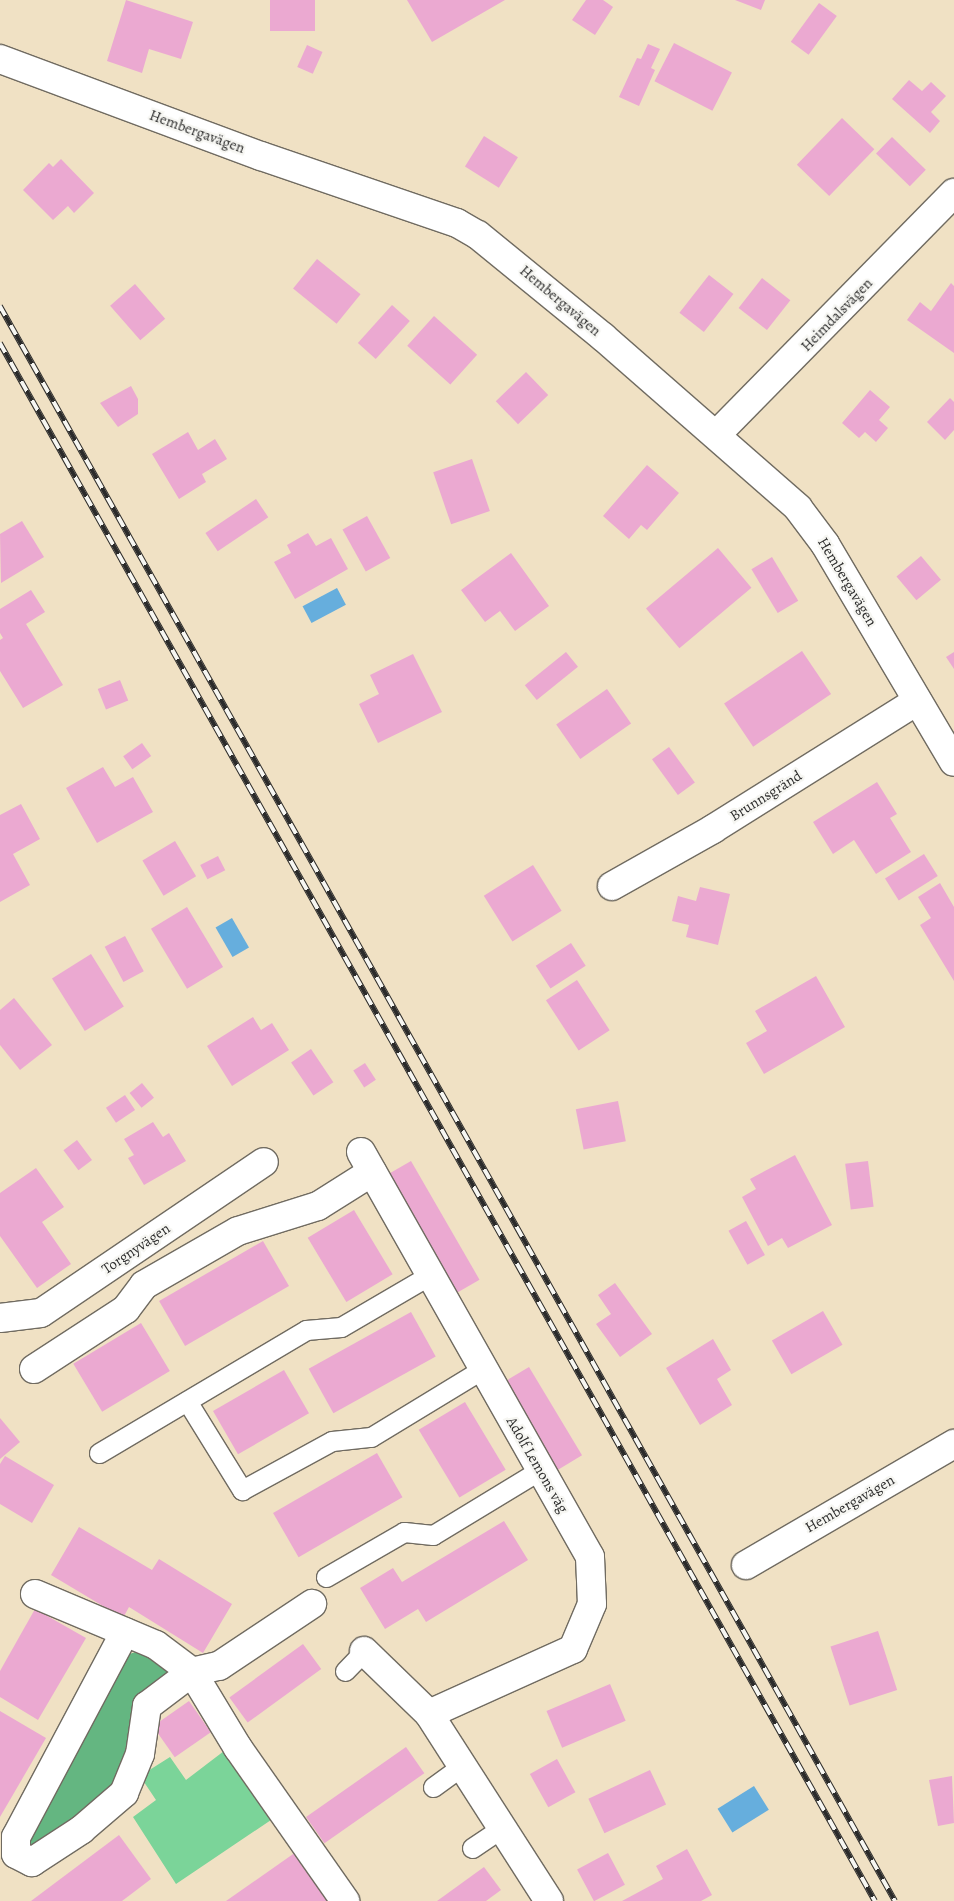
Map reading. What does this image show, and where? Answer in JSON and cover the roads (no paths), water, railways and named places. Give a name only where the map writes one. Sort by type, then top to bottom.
[{"type":"street","name":"Hembergavägen","points":[[0,59],[261,156],[457,223],[501,252],[717,434],[798,508],[825,544],[954,762]]},
{"type":"street","name":"Heimdalsvägen","points":[[717,434],[954,193]]},
{"type":"street","name":"Brunnsgränd","points":[[612,886],[713,829],[917,701]]},
{"type":"street","name":"Torgnyvägen","points":[[0,1318],[40,1313],[264,1162]]},
{"type":"street","name":"Adolf Lemons väg","points":[[34,1369],[126,1309],[144,1286],[238,1231],[318,1206],[366,1162],[590,1557],[592,1604],[573,1649],[430,1714]]},
{"type":"street","name":"Hembergavägen","points":[[746,1564],[954,1444]]},
{"type":"street","points":[[35,1594],[156,1645],[192,1672],[238,1748],[345,1901]]},
{"type":"street","points":[[125,1632],[16,1837],[16,1854],[32,1862],[81,1830],[124,1793],[140,1754],[147,1706],[192,1672],[219,1666],[312,1604]]},
{"type":"street","points":[[364,1651],[430,1714],[549,1901]]},
{"type":"lane","points":[[99,1453],[306,1330],[340,1328],[430,1275]]},
{"type":"lane","points":[[187,1400],[242,1490],[332,1441],[371,1437],[483,1369]]},
{"type":"lane","points":[[326,1578],[404,1532],[433,1535],[540,1470]]},
{"type":"lane","points":[[345,1671],[364,1651]]},
{"type":"lane","points":[[433,1787],[463,1765]]},
{"type":"lane","points":[[472,1848],[502,1827]]},
{"type":"water","points":[[337,588],[346,605],[311,623],[303,606]]},
{"type":"water","points":[[232,918],[249,947],[233,957],[216,928]]},
{"type":"water","points":[[754,1786],[769,1810],[732,1833],[718,1809]]},
{"type":"railway","points":[[0,306],[895,1901]]},
{"type":"railway","points":[[0,343],[875,1901]]}]
